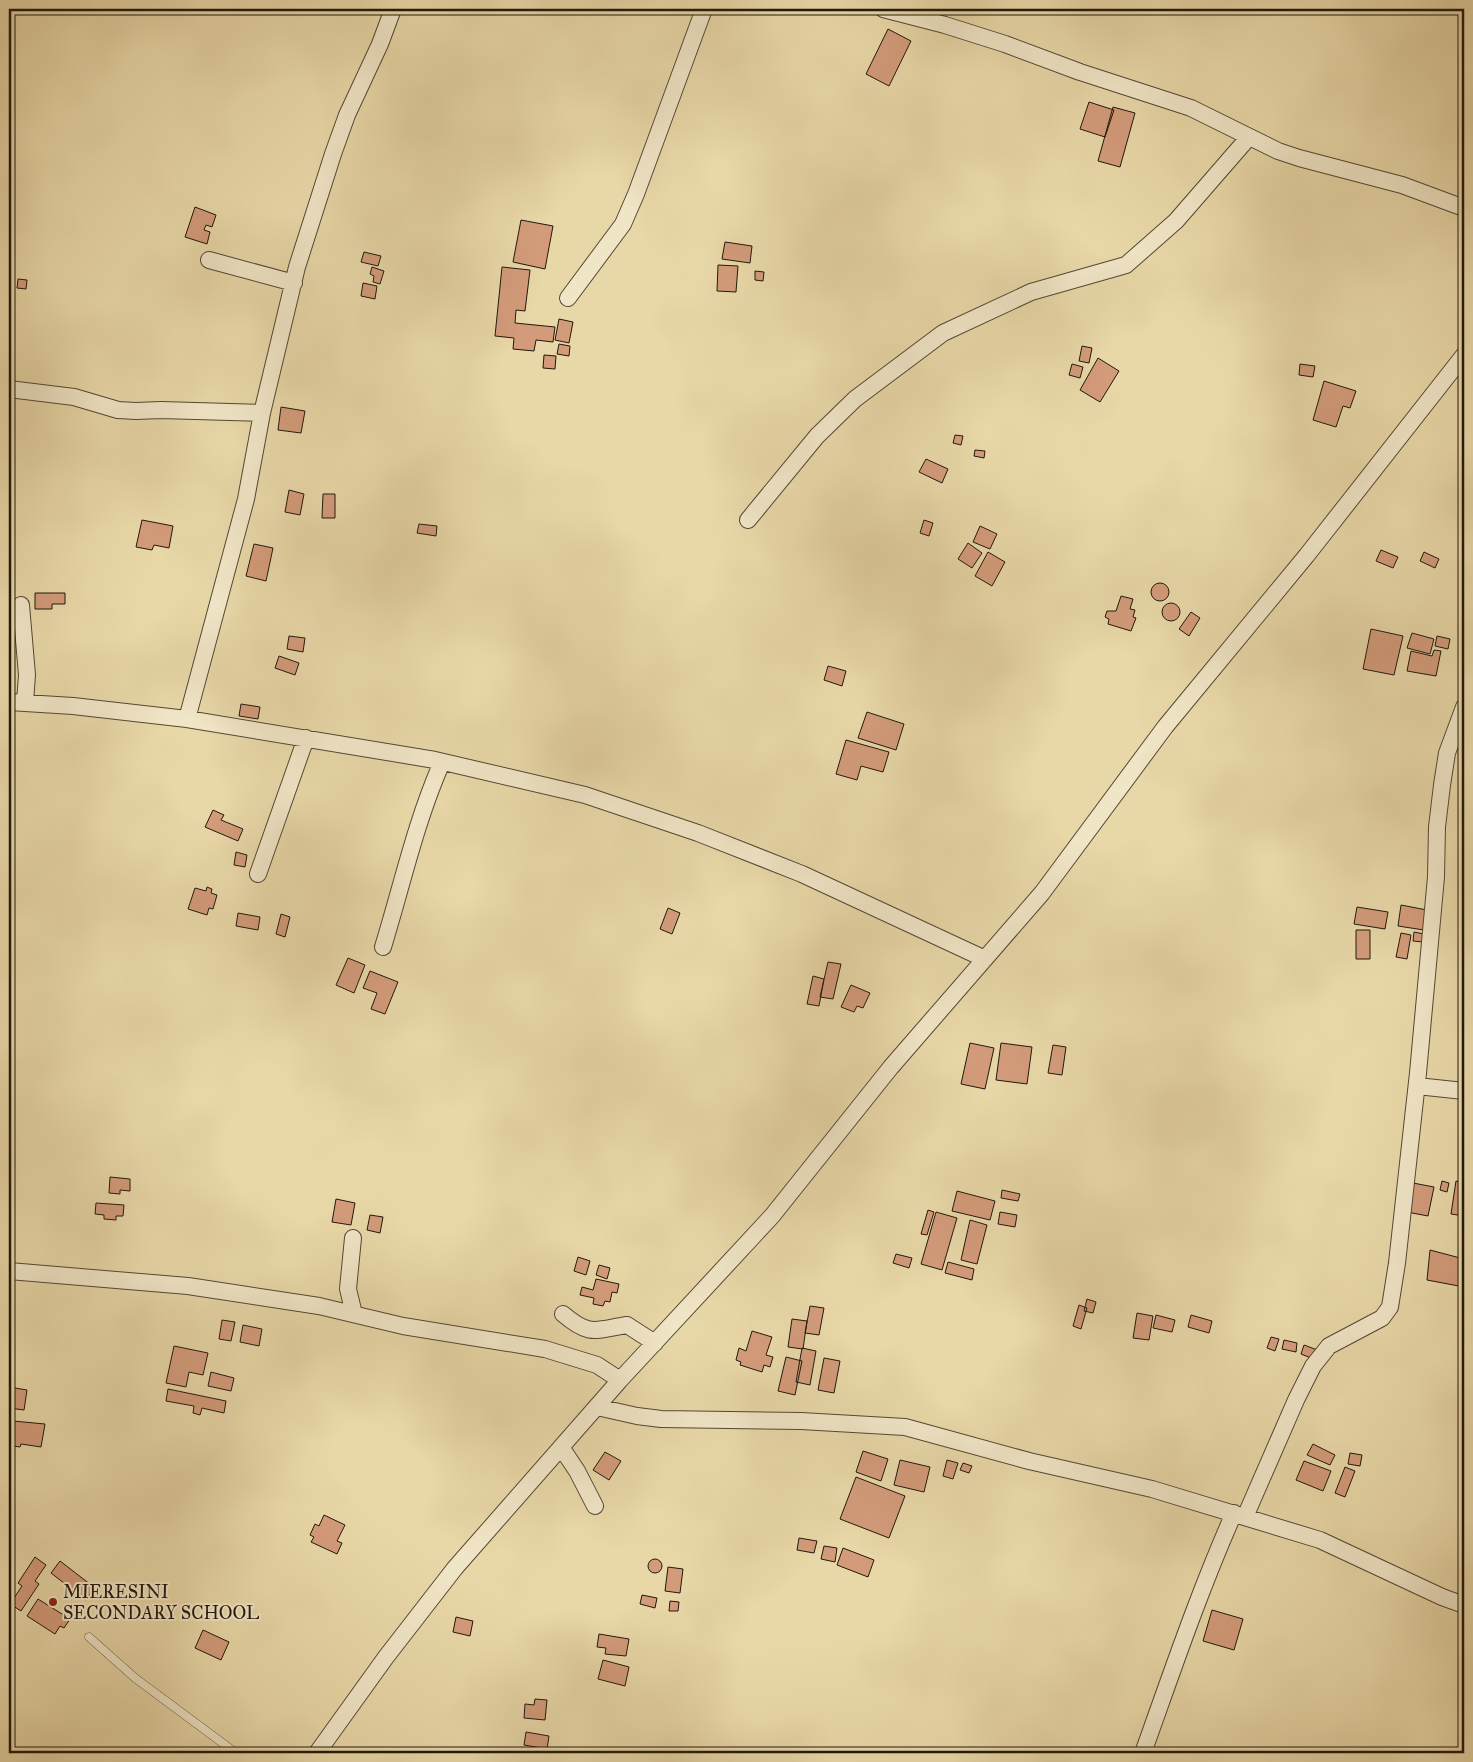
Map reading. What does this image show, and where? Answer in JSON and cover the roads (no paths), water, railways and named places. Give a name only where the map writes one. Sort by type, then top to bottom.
[{"type":"street","points":[[187,719],[246,499],[262,413],[294,283],[333,154],[347,115],[380,44],[392,9]]},
{"type":"street","points":[[568,298],[623,224],[636,194],[704,9]]},
{"type":"street","points":[[883,9],[979,36],[1191,108],[1249,138],[1299,158],[1402,185],[1464,208]]},
{"type":"street","points":[[748,520],[817,436],[855,399],[943,333],[1031,292],[1126,265],[1176,221],[1249,138]]},
{"type":"street","points":[[210,260],[294,283]]},
{"type":"street","points":[[317,1753],[386,1657],[450,1575],[620,1380],[772,1216],[891,1067],[1042,893],[1165,727],[1307,555],[1464,355]]},
{"type":"street","points":[[9,389],[74,397],[118,410],[262,413]]},
{"type":"street","points":[[21,605],[27,675],[17,702],[187,719],[306,738],[442,762],[585,794],[680,826],[811,878],[985,959]]},
{"type":"street","points":[[1143,1753],[1164,1689],[1204,1583],[1314,1366],[1329,1346],[1382,1318],[1390,1307],[1397,1263],[1401,1210],[1417,1086],[1436,877],[1437,827],[1442,785],[1447,753],[1464,707]]},
{"type":"street","points":[[258,874],[306,738]]},
{"type":"street","points":[[383,947],[397,904],[423,808],[442,762]]},
{"type":"street","points":[[1417,1086],[1464,1091]]},
{"type":"street","points":[[353,1238],[348,1289],[354,1314]]},
{"type":"street","points":[[9,1271],[198,1287],[262,1296],[354,1314],[402,1326],[546,1348],[597,1365],[620,1380]]},
{"type":"street","points":[[563,1314],[580,1328],[599,1330],[627,1325],[655,1343]]},
{"type":"street","points":[[597,1407],[661,1419],[802,1421],[906,1427],[1029,1460],[1152,1489],[1320,1540],[1442,1597],[1464,1605]]},
{"type":"street","points":[[561,1447],[577,1471],[595,1506]]},
{"type":"lane","points":[[89,1637],[135,1678],[236,1753]]},
{"type":"place","name":"MIERESINI SECONDARY SCHOOL","points":[[53,1602]]}]
